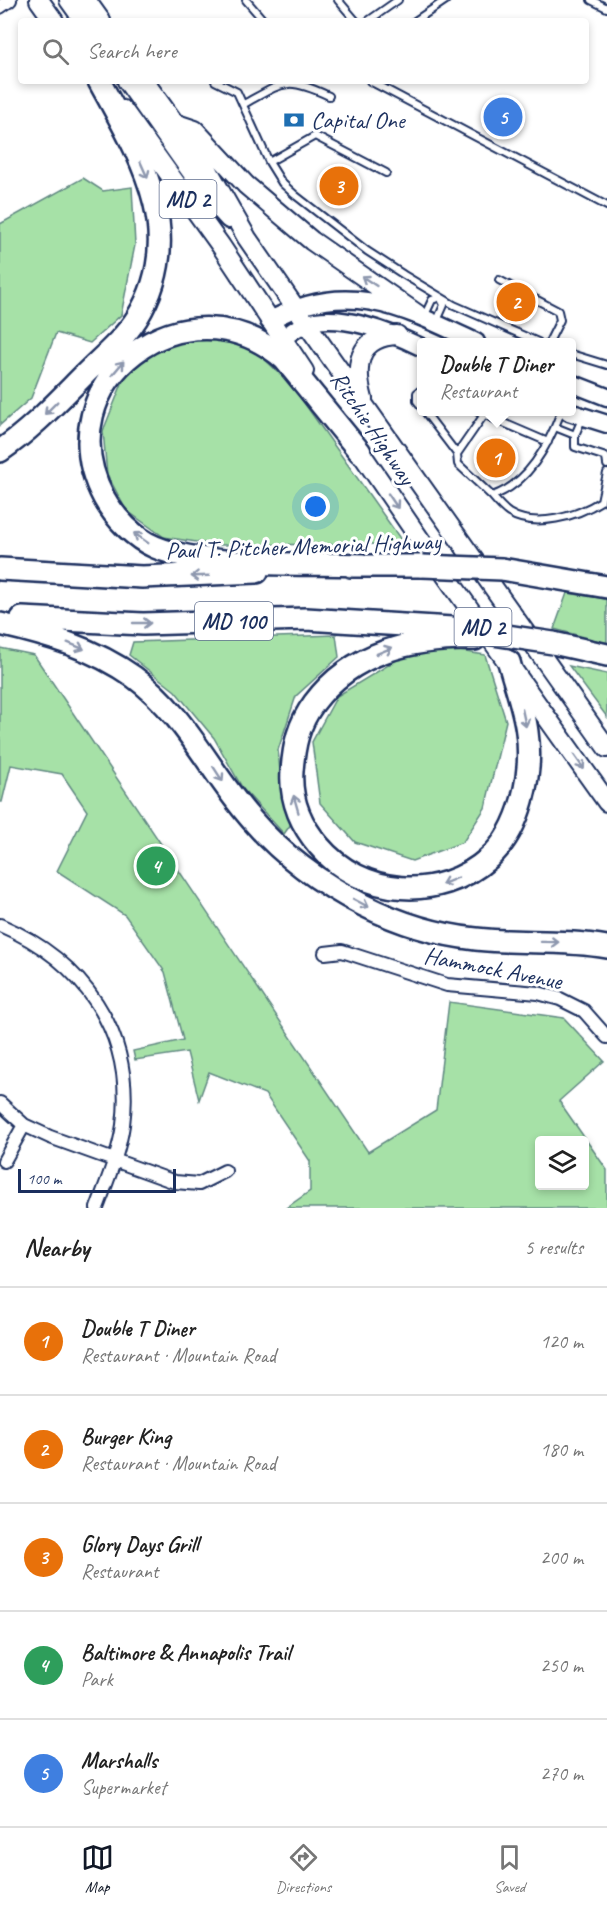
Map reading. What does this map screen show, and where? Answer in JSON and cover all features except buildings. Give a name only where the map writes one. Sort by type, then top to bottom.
[{"type":"highway","points":[[0,451],[39,420],[119,340],[136,319],[148,296],[156,270],[159,249],[154,193],[125,128],[102,84]]},
{"type":"highway","points":[[360,452],[285,360],[270,347],[251,337],[211,327],[186,328],[167,334],[131,353],[103,388],[91,428],[90,451],[93,473],[100,490],[121,522],[153,546],[171,553],[196,557],[363,565]]},
{"type":"highway","name":"Paul T. Pitcher Memorial Highway","points":[[0,569],[142,578],[363,565],[422,566],[502,569],[607,581]]},
{"type":"highway","points":[[502,569],[607,587]]},
{"type":"highway","name":"MD 100","points":[[0,616],[143,624],[306,619],[552,643],[607,655]]},
{"type":"highway","points":[[0,624],[48,635],[78,646],[106,659],[135,678],[164,702],[186,728],[237,801],[275,843],[303,867],[364,905],[403,921],[475,939],[607,947]]},
{"type":"highway","points":[[471,634],[412,642],[386,649],[341,675],[307,712],[296,734],[292,777],[293,797],[309,835],[326,855],[345,870],[366,882],[388,887],[442,885],[467,873],[489,858],[506,837],[518,814],[525,788],[528,756],[527,733],[509,662]]},
{"type":"main road","points":[[39,0],[52,18]]},
{"type":"main road","points":[[69,0],[82,18]]},
{"type":"main road","points":[[86,0],[99,18]]},
{"type":"main road","name":"Ritchie Highway","points":[[102,84],[221,246],[269,321],[418,538],[509,662],[607,802]]},
{"type":"main road","points":[[129,84],[210,198],[247,238]]},
{"type":"main road","name":"Ritchie Highway","points":[[146,84],[207,168],[247,238],[294,306],[607,748]]},
{"type":"main road","points":[[174,123],[195,130],[238,178],[312,241],[426,318]]},
{"type":"main road","points":[[269,321],[294,306],[322,300],[355,299],[379,303],[426,318],[468,338]]},
{"type":"main road","points":[[282,339],[306,323],[351,322],[398,335],[417,345]]},
{"type":"main road","points":[[366,409],[357,378],[359,357],[367,346],[377,339],[398,335]]},
{"type":"main road","points":[[576,385],[607,397]]},
{"type":"main road","points":[[576,414],[607,424]]},
{"type":"street","points":[[0,7],[10,0]]},
{"type":"street","points":[[0,925],[29,938],[67,966],[102,1008],[120,1059],[125,1090],[123,1125],[115,1160],[97,1208]]},
{"type":"street","name":"Hammock Avenue","points":[[325,953],[342,951],[447,985],[538,993],[560,999],[584,1011],[607,1037]]},
{"type":"street","points":[[0,1103],[24,1125],[183,1183],[199,1184],[225,1171]]},
{"type":"street","points":[[4,1161],[24,1125]]},
{"type":"lane","points":[[246,0],[261,18]]},
{"type":"lane","points":[[338,0],[353,18]]},
{"type":"lane","points":[[372,18],[398,0]]},
{"type":"lane","points":[[419,18],[446,0]]},
{"type":"lane","points":[[591,0],[607,8]]},
{"type":"lane","points":[[221,84],[237,92],[244,104],[251,126],[282,183],[379,260],[440,297],[529,338]]},
{"type":"lane","points":[[244,104],[280,84]]},
{"type":"lane","points":[[303,84],[329,96]]},
{"type":"lane","points":[[376,84],[607,206]]},
{"type":"lane","points":[[269,162],[315,136],[386,173]]},
{"type":"lane","points":[[499,280],[558,312],[560,320],[551,338]]},
{"type":"lane","points":[[426,318],[444,305],[440,297]]},
{"type":"lane","points":[[426,318],[432,300],[440,297]]},
{"type":"lane","points":[[576,356],[607,365]]},
{"type":"lane","points":[[429,416],[457,454],[458,464],[509,513],[526,520],[583,513],[601,501],[607,473]]},
{"type":"lane","points":[[457,454],[481,416]]},
{"type":"lane","points":[[490,416],[548,442]]},
{"type":"lane","points":[[492,496],[508,490],[534,465],[548,442],[559,416]]},
{"type":"lane","points":[[576,416],[576,447],[606,457],[607,465]]},
{"type":"lane","points":[[555,427],[575,435]]},
{"type":"green space","points":[[83,178],[103,191],[132,187],[135,245],[121,315],[90,343],[56,333],[31,398],[0,425],[0,224]]},
{"type":"green space","points":[[211,336],[249,345],[290,383],[404,544],[216,545],[164,537],[126,510],[107,474],[103,431],[125,376],[142,357],[174,342]]},
{"type":"green space","points":[[567,593],[607,599],[607,643],[554,629]]},
{"type":"green space","points":[[336,635],[339,657],[296,696],[278,750],[282,793],[291,824],[284,834],[243,789],[214,738],[175,691],[129,655],[133,642]]},
{"type":"green space","points":[[0,648],[34,655],[368,1152],[436,1110],[449,1002],[564,1018],[604,1061],[559,1101],[583,1136],[535,1136],[535,1190],[589,1190],[589,1144],[607,1170],[607,1208],[286,1208],[310,1191],[310,1161],[265,1094],[209,1072],[199,1100],[187,1052],[135,1060],[133,1051],[183,1040],[165,972],[125,915],[57,871],[87,811],[62,774],[11,765],[2,802],[0,802]]},
{"type":"green space","points":[[446,649],[485,655],[506,721],[485,808],[463,842],[412,861],[355,842],[320,803],[312,742],[337,696],[408,653]]},
{"type":"green space","points":[[569,666],[607,674],[607,717]]},
{"type":"place","name":"Marshalls","points":[[503,117]]},
{"type":"place","name":"Capital One","points":[[294,120]]},
{"type":"place","name":"Glory Days Grill","points":[[339,186]]},
{"type":"place","name":"Burger King","points":[[516,302]]},
{"type":"place","name":"Double T Diner","points":[[496,458]]},
{"type":"place","name":"Baltimore & Annapolis Trail","points":[[156,866]]}]
